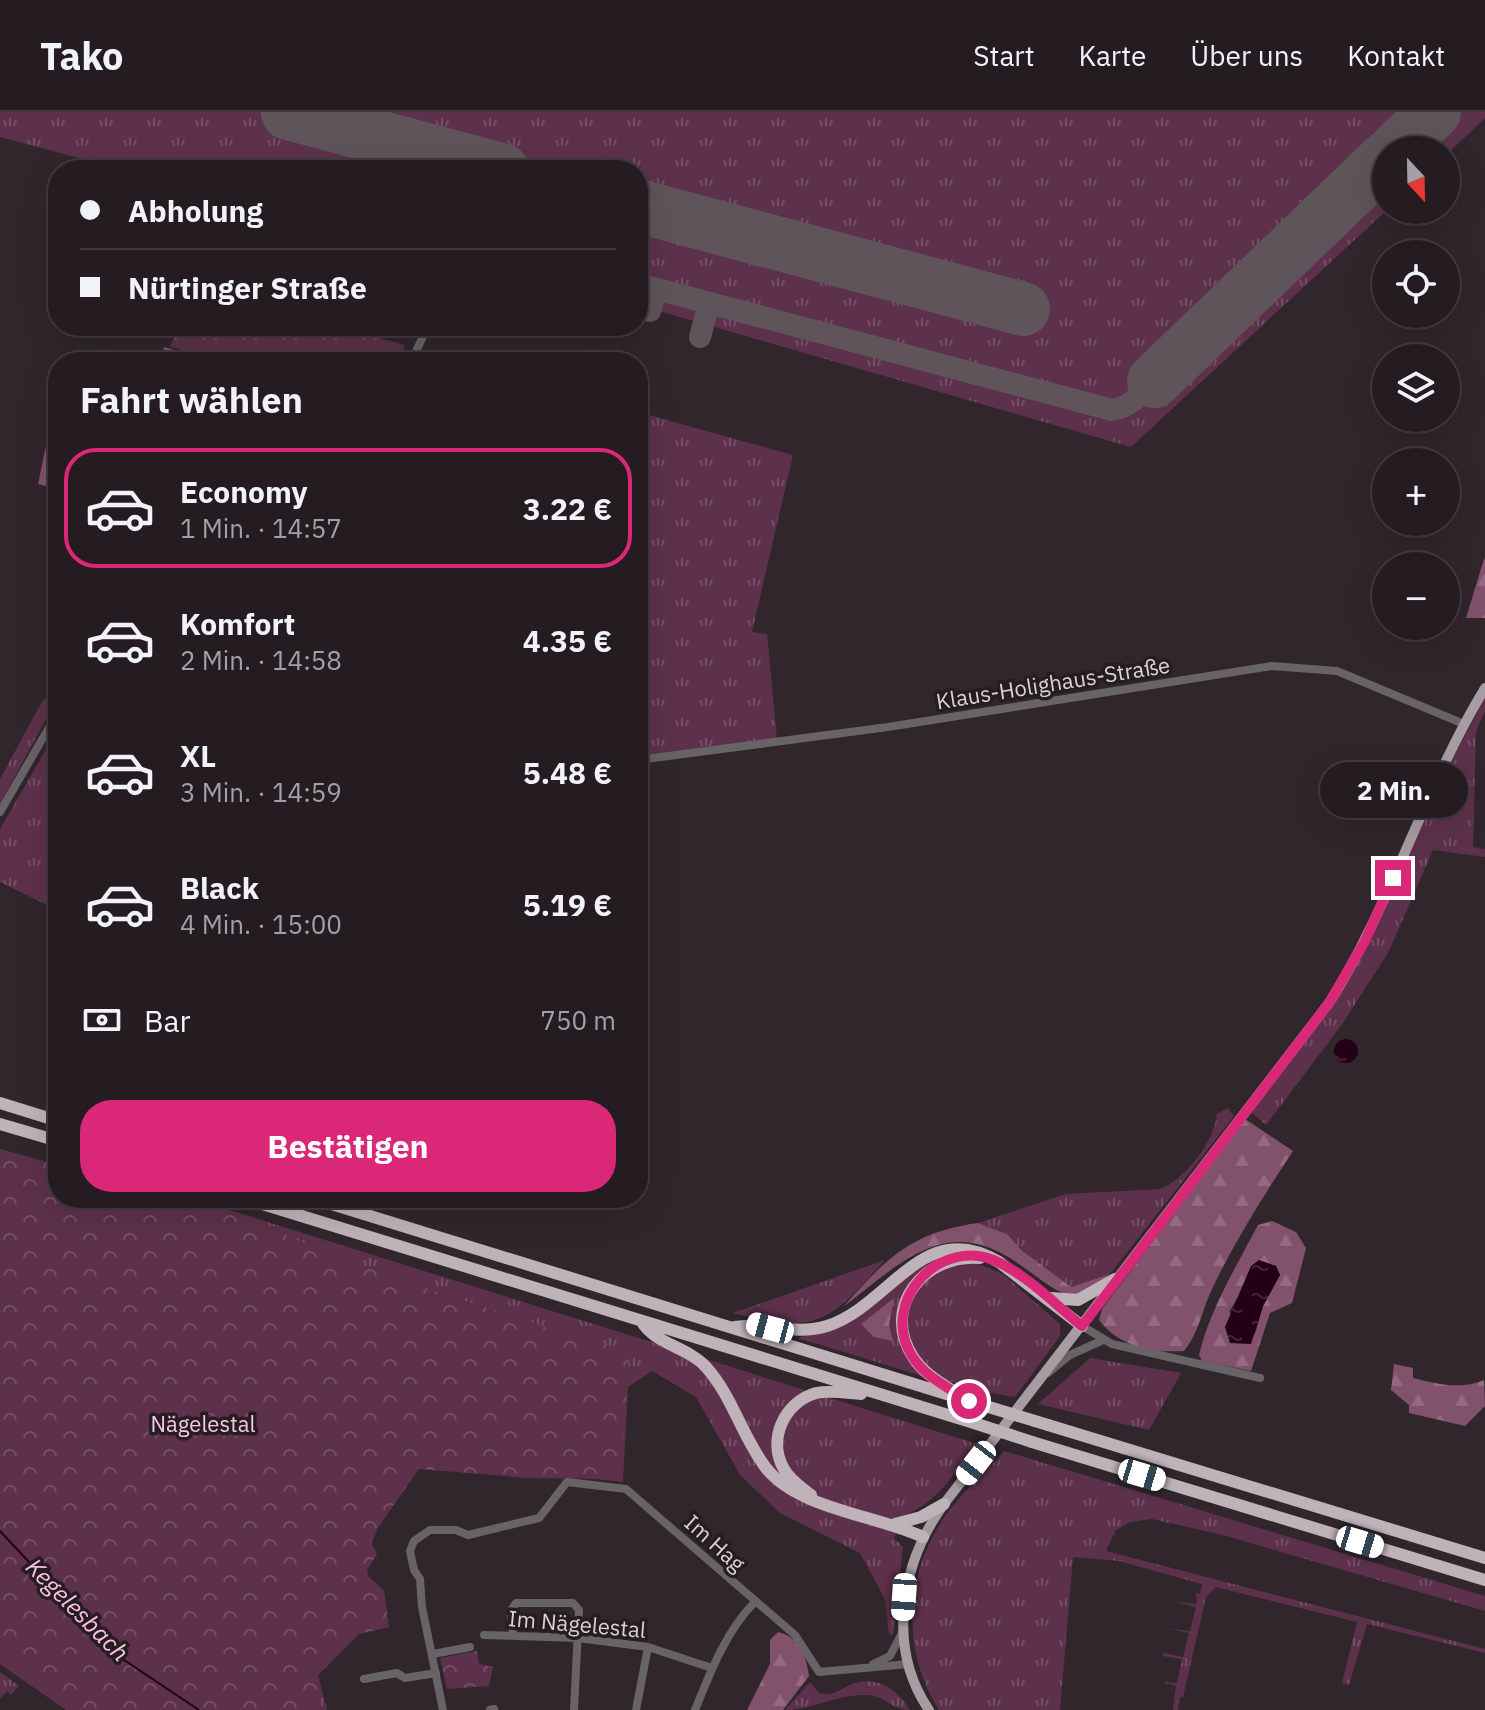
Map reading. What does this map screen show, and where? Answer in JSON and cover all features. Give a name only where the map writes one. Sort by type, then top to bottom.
[{"type":"highway","points":[[0,1103],[48,1118]]},
{"type":"highway","points":[[0,1124],[48,1138]]},
{"type":"highway","points":[[275,1208],[1485,1580]]},
{"type":"highway","points":[[344,1208],[1485,1558]]},
{"type":"highway","points":[[732,1328],[753,1324],[789,1330],[825,1327],[860,1310],[913,1265],[947,1250],[974,1250],[999,1262],[1082,1326]]},
{"type":"highway","points":[[969,1401],[914,1359],[904,1338],[904,1307],[915,1283],[935,1265],[973,1257],[999,1262]]},
{"type":"highway","points":[[1048,1297],[1078,1300],[1115,1279]]},
{"type":"highway","points":[[642,1322],[649,1333],[682,1348],[703,1364],[720,1384],[768,1470],[792,1491],[894,1524],[923,1537]]},
{"type":"highway","points":[[816,1500],[792,1480],[779,1460],[778,1436],[786,1415],[795,1404],[817,1393],[880,1395]]},
{"type":"highway","points":[[894,1524],[921,1517],[944,1504]]},
{"type":"main road","points":[[929,1710],[917,1690],[909,1664],[904,1629],[908,1578],[923,1537],[944,1504],[1046,1375],[1115,1279],[1329,1003],[1348,973],[1464,724],[1485,688]]},
{"type":"street","name":"Klaus-Holighaus-Straße","points":[[648,759],[888,727],[1272,666],[1337,671],[1464,724]]},
{"type":"street","points":[[0,812],[48,729]]},
{"type":"street","points":[[1082,1326],[1101,1341],[1260,1378]]},
{"type":"street","points":[[1046,1375],[1070,1355],[1101,1341]]},
{"type":"street","name":"Im Hag","points":[[433,1654],[422,1607],[420,1579],[414,1570],[410,1551],[417,1536],[439,1530],[456,1530],[468,1535],[539,1518],[567,1482],[626,1489],[754,1603],[795,1635],[819,1672],[869,1666]]},
{"type":"street","points":[[513,1635],[511,1610],[516,1603],[573,1603],[579,1610],[574,1710]]},
{"type":"street","points":[[695,1710],[712,1668],[740,1617],[754,1603]]},
{"type":"street","points":[[869,1666],[890,1656],[904,1629]]},
{"type":"street","name":"Im Nägelestal","points":[[484,1635],[578,1638],[648,1647],[712,1668]]},
{"type":"street","points":[[443,1710],[433,1654],[470,1647]]},
{"type":"street","points":[[636,1710],[648,1647]]},
{"type":"street","points":[[869,1666],[909,1664]]},
{"type":"street","points":[[364,1679],[397,1673],[405,1678],[436,1673]]},
{"type":"green space","points":[[0,112],[1485,112],[1485,118],[1460,142],[1460,136],[1372,136],[1372,224],[1131,447],[648,308],[648,160],[86,160],[0,137]]},
{"type":"green space","points":[[175,336],[371,336],[405,345],[403,352],[191,352],[170,347]]},
{"type":"green space","points":[[164,347],[181,352],[163,352]]},
{"type":"green space","points":[[648,415],[793,455],[752,632],[767,634],[777,739],[648,755]]},
{"type":"green space","points":[[48,436],[48,486],[38,484]]},
{"type":"green space","points":[[1484,559],[1485,618],[1466,618]]},
{"type":"green space","points":[[1485,698],[1485,711],[1476,731],[1473,847],[1485,849],[1485,857],[1433,850],[1389,951],[1343,1023],[1266,1125],[1251,1112],[1348,980],[1436,790]]},
{"type":"green space","points":[[48,699],[48,715],[0,804],[0,779],[43,700]]},
{"type":"green space","points":[[48,746],[48,905],[0,882],[0,829]]},
{"type":"green space","points":[[1228,1108],[1234,1116],[1110,1274],[1071,1287],[1020,1250],[1007,1234],[978,1223],[1066,1194],[1160,1189],[1189,1168],[1205,1147],[1217,1114]]},
{"type":"green space","points":[[1245,1119],[1293,1151],[1230,1253],[1189,1344],[1184,1351],[1160,1351],[1116,1337],[1099,1320],[1102,1309]]},
{"type":"green space","name":"Nägelestal","points":[[0,1149],[48,1162],[48,1208],[214,1208],[410,1283],[629,1354],[621,1479],[527,1478],[419,1469],[370,1539],[377,1554],[365,1573],[384,1591],[389,1627],[359,1634],[317,1676],[322,1710],[84,1710],[0,1655]]},
{"type":"green space","name":"Nägelestal","points":[[133,1208],[223,1208],[977,1444],[937,1494],[905,1515],[894,1538],[903,1547],[893,1635],[889,1634],[885,1599],[860,1553],[780,1513],[740,1475],[696,1397],[652,1371],[628,1387],[623,1482],[418,1459],[379,1524],[365,1563],[382,1625],[357,1631],[318,1675],[327,1710],[66,1710],[0,1664],[0,1510]]},
{"type":"green space","points":[[1272,1221],[1296,1232],[1306,1248],[1292,1303],[1270,1313],[1251,1371],[1202,1361],[1199,1355],[1210,1321],[1258,1225]],"holes":[[[1268,1264],[1276,1266],[1280,1275],[1263,1306],[1255,1334],[1229,1312],[1244,1287]]]},
{"type":"green space","points":[[978,1223],[1007,1234],[1021,1250],[1071,1287],[1110,1274],[1089,1291],[1074,1295],[1063,1293],[995,1250],[959,1242],[943,1244],[912,1256],[843,1307],[902,1250],[935,1233]]},
{"type":"green space","points":[[939,1257],[943,1260],[900,1310],[922,1376],[798,1338],[853,1320],[909,1274]],"holes":[[[893,1299],[889,1325],[892,1341],[861,1324]]]},
{"type":"green space","points":[[885,1260],[849,1298],[820,1318],[803,1323],[785,1323],[733,1313]]},
{"type":"green space","points":[[976,1263],[1003,1274],[1060,1324],[1060,1336],[1015,1397],[967,1387],[944,1378],[921,1362],[912,1343],[908,1312],[921,1286],[946,1270]]},
{"type":"green space","points":[[894,1298],[889,1325],[893,1341],[874,1337],[861,1324]]},
{"type":"green space","points":[[1090,1358],[1181,1373],[1149,1430],[1038,1404]]},
{"type":"green space","points":[[1394,1364],[1413,1368],[1413,1378],[1440,1384],[1467,1385],[1484,1380],[1485,1406],[1465,1426],[1409,1413],[1409,1405],[1391,1390]]},
{"type":"green space","points":[[1004,1451],[1485,1596],[1485,1611],[1223,1535],[1152,1519],[1130,1522],[1116,1530],[1106,1551],[1485,1649],[1485,1653],[1367,1624],[1349,1685],[1342,1683],[1357,1622],[1216,1587],[1206,1597],[1183,1697],[1180,1697],[1178,1710],[1173,1710],[1176,1686],[1162,1682],[1177,1683],[1182,1659],[1163,1656],[1164,1653],[1183,1657],[1189,1633],[1169,1629],[1190,1631],[1196,1607],[1176,1602],[1197,1604],[1196,1593],[1200,1594],[1202,1584],[1119,1561],[1073,1557],[1060,1710],[939,1710],[918,1663],[913,1638],[912,1613],[921,1563],[945,1516]]},
{"type":"green space","points":[[778,1632],[791,1638],[800,1648],[809,1676],[783,1710],[747,1710],[770,1664],[770,1640]]},
{"type":"green space","points":[[477,1651],[479,1664],[493,1667],[489,1686],[447,1689],[440,1658]]},
{"type":"green space","points":[[0,1672],[19,1686],[11,1695],[7,1691],[0,1699]]},
{"type":"green space","points":[[810,1682],[819,1693],[828,1694],[860,1682],[877,1683],[892,1690],[910,1710],[897,1708],[878,1697],[855,1695],[785,1710]]},
{"type":"water","points":[[1346,1039],[1355,1042],[1358,1051],[1355,1060],[1346,1063],[1337,1060],[1334,1051],[1337,1042]]},
{"type":"water","points":[[1259,1260],[1276,1266],[1280,1275],[1263,1306],[1251,1344],[1230,1343],[1225,1327],[1251,1266]]},
{"type":"waterway","name":"Kegelesbach","points":[[0,1531],[115,1654],[199,1710]]},
{"type":"taxiway","points":[[648,287],[1112,410],[1130,403],[1154,381]]},
{"type":"taxiway","points":[[650,311],[656,289]]},
{"type":"taxiway","points":[[700,337],[709,303]]},
{"type":"runway","points":[[1409,136],[1434,112]]},
{"type":"runway","points":[[288,113],[464,160]]},
{"type":"runway","points":[[1154,381],[1372,171]]},
{"type":"runway","points":[[648,209],[1023,309]]},
{"type":"route","points":[[969,1401],[932,1377],[919,1366],[909,1351],[902,1322],[904,1307],[920,1276],[946,1260],[973,1257],[999,1262],[1082,1326],[1329,1003],[1365,941],[1393,878]]}]
